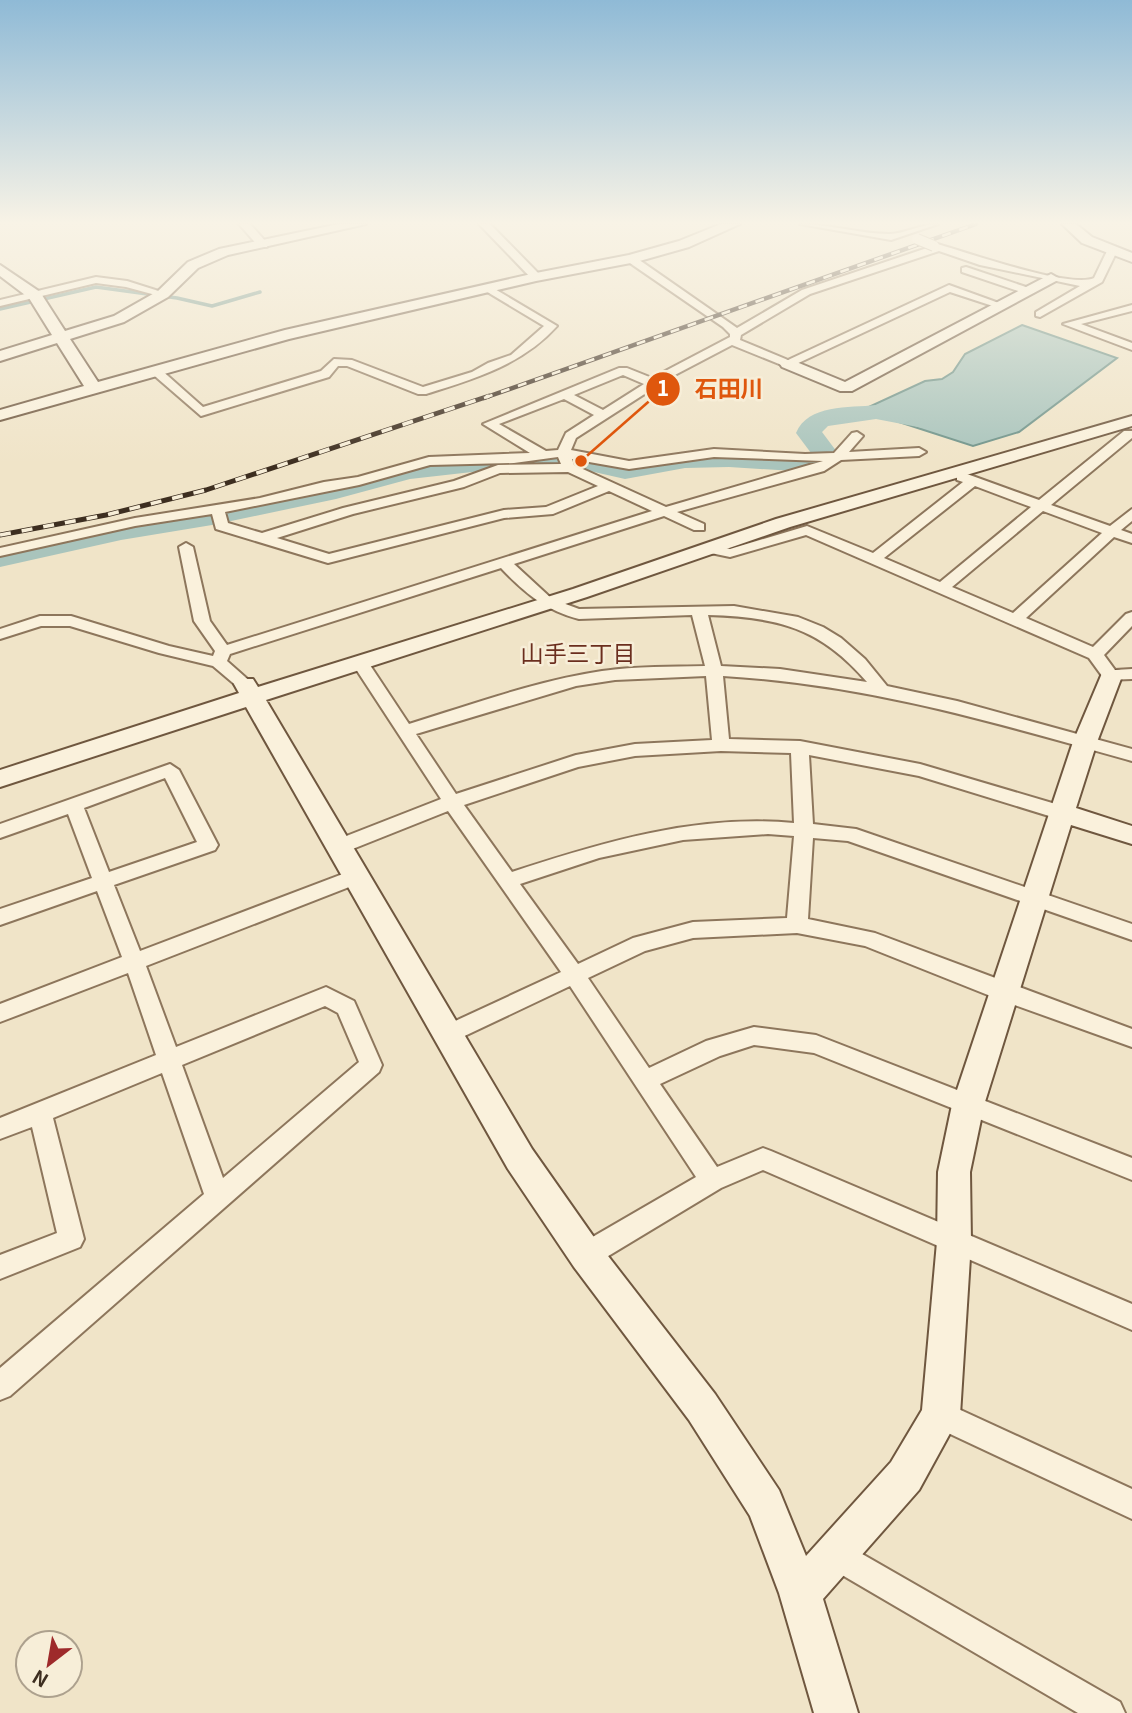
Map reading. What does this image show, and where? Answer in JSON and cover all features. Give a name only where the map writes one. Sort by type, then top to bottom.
[{"type":"street","points":[[40,304],[94,389]]},
{"type":"street","points":[[0,356],[119,319],[146,304]]},
{"type":"street","points":[[0,415],[285,335],[419,304]]},
{"type":"street","points":[[155,371],[201,412],[325,374],[334,363],[348,362],[422,391],[476,375],[492,365],[515,357],[551,326],[514,304]]},
{"type":"street","points":[[690,304],[734,337],[846,388],[1006,304]]},
{"type":"street","points":[[563,453],[571,436],[653,383],[787,304]]},
{"type":"street","points":[[788,363],[915,304]]},
{"type":"street","points":[[996,304],[1002,306]]},
{"type":"street","points":[[1040,314],[1058,304]]},
{"type":"street","points":[[1128,305],[1116,312],[1069,324],[1130,345]]},
{"type":"street","points":[[545,456],[489,424],[623,371],[653,383]]},
{"type":"street","points":[[564,394],[603,415]]},
{"type":"street","points":[[942,588],[1041,506],[1121,428],[1132,412]]},
{"type":"street","points":[[0,763],[248,691],[711,549],[783,523],[964,477],[1121,428]]},
{"type":"street","points":[[0,779],[248,691],[360,663],[822,499],[960,463],[1121,428]]},
{"type":"street","points":[[0,634],[40,621],[71,621],[165,650],[221,657],[665,511],[819,468],[836,457],[857,436]]},
{"type":"street","points":[[563,453],[570,468]]},
{"type":"street","points":[[0,552],[135,522],[218,509],[359,481],[429,461],[514,459],[563,453],[629,465],[715,453],[836,457],[919,453]]},
{"type":"street","points":[[262,538],[348,511],[459,484],[498,469],[514,459]]},
{"type":"street","points":[[498,469],[570,468],[699,527]]},
{"type":"street","points":[[964,477],[1132,539]]},
{"type":"street","points":[[874,559],[964,477]]},
{"type":"street","points":[[218,509],[220,526],[328,559],[504,514],[548,510],[610,486]]},
{"type":"street","points":[[1015,620],[1132,513]]},
{"type":"street","points":[[711,549],[730,553],[807,530],[1015,620],[1112,668]]},
{"type":"street","points":[[187,547],[202,621],[221,657],[248,691],[520,1159],[586,1255],[702,1407],[765,1504],[800,1593],[836,1713]]},
{"type":"street","points":[[506,564],[541,599],[561,611],[579,614],[751,612],[783,617],[816,630],[858,662],[880,687]]},
{"type":"street","points":[[699,611],[714,669],[721,744]]},
{"type":"street","points":[[800,1593],[905,1476],[941,1415],[954,1242],[954,1172],[968,1105],[1085,742],[1132,617]]},
{"type":"street","points":[[360,663],[452,802],[573,973],[712,1180]]},
{"type":"street","points":[[407,731],[516,697],[601,676],[714,669],[880,687],[1132,755]]},
{"type":"street","points":[[338,847],[452,802],[576,761],[635,750],[721,744],[800,747],[920,770],[1132,835]]},
{"type":"street","points":[[797,925],[804,830],[800,747]]},
{"type":"street","points":[[0,831],[170,770],[208,845],[0,917]]},
{"type":"street","points":[[74,806],[134,961],[217,1196]]},
{"type":"street","points":[[509,880],[597,851],[683,833],[768,827],[804,830],[849,834],[1132,932]]},
{"type":"street","points":[[0,1013],[355,877]]},
{"type":"street","points":[[446,1035],[573,973],[640,944],[694,930],[797,925],[868,939],[1006,993],[1132,1038]]},
{"type":"street","points":[[0,1129],[326,996],[346,1007],[372,1065],[0,1386]]},
{"type":"street","points":[[645,1080],[714,1048],[754,1036],[816,1044],[1132,1169]]},
{"type":"street","points":[[0,1267],[71,1239],[40,1112]]},
{"type":"street","points":[[586,1255],[712,1180],[763,1159],[1132,1317]]},
{"type":"street","points":[[941,1415],[1132,1504]]},
{"type":"street","points":[[836,1554],[1109,1713]]},
{"type":"water","points":[[1022,325],[1117,358],[1019,432],[973,446],[862,410],[925,381],[942,379],[953,372],[965,354]]},
{"type":"waterway","points":[[0,309],[22,304]]},
{"type":"waterway","points":[[203,304],[219,304]]},
{"type":"waterway","points":[[0,558],[121,531],[212,517],[336,491],[408,471],[481,463],[581,461],[625,471],[685,460],[729,459],[810,464],[827,456],[809,433],[812,425],[821,419],[876,412],[923,420]]},
{"type":"railway","points":[[484,398],[750,304]]},
{"type":"railway","points":[[0,535],[106,515],[206,490],[489,396]]},
{"type":"place","name":"石田川","points":[[581,461]]},
{"type":"district","name":"山手三丁目","points":[[578,654]]}]
